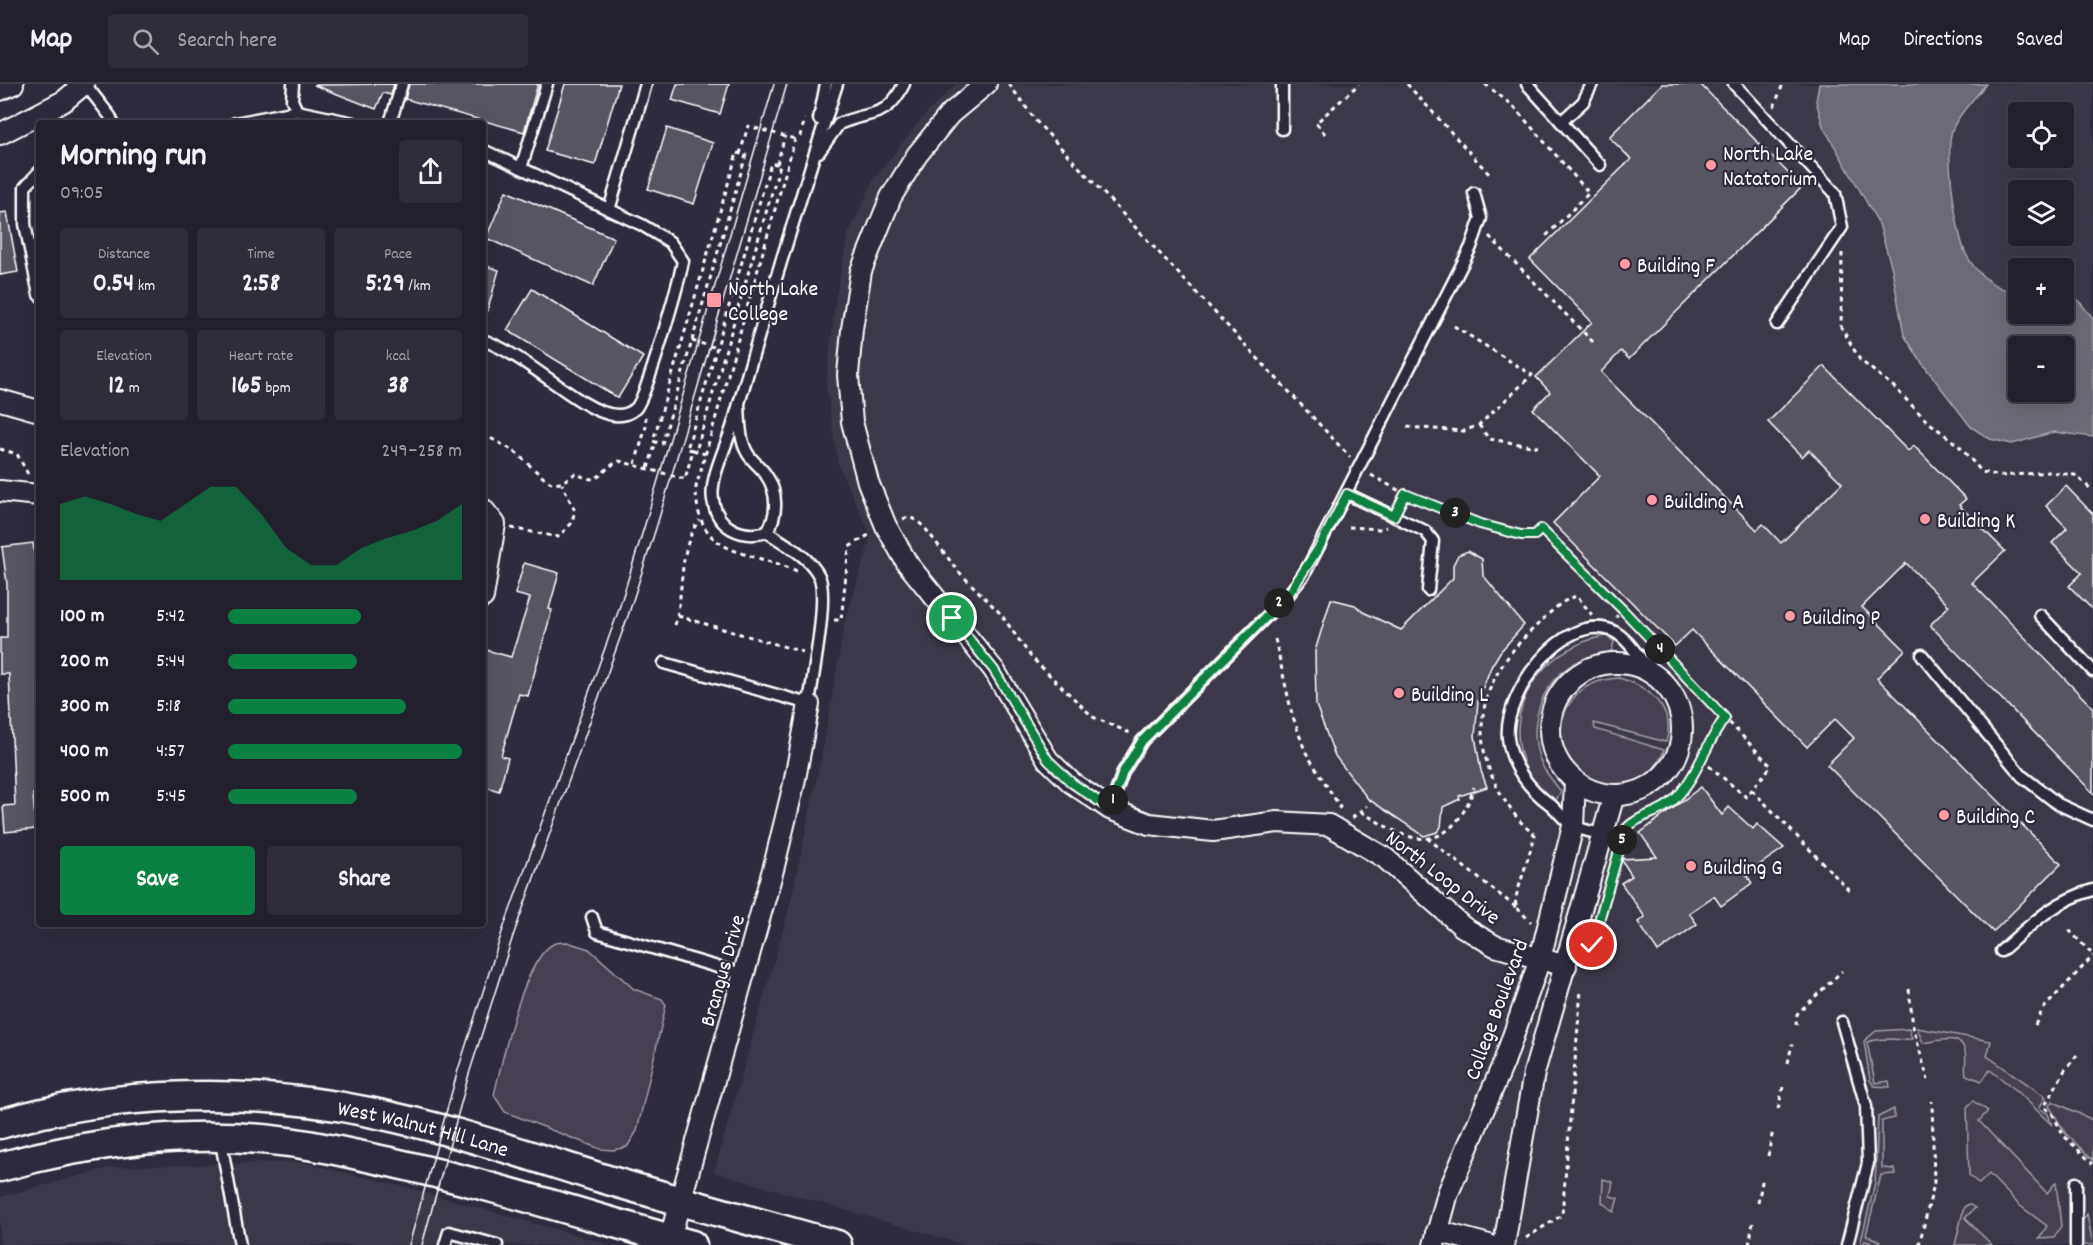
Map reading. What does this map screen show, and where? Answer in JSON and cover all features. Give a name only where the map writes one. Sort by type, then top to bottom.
[{"type":"main road","name":"West Walnut Hill Lane","points":[[0,1124],[33,1114],[124,1099],[220,1097],[296,1100],[368,1112],[453,1133],[679,1201],[837,1245]]},
{"type":"main road","points":[[220,1097],[220,1137]]},
{"type":"main road","name":"West Walnut Hill Lane","points":[[0,1167],[28,1159],[128,1142],[220,1137],[288,1142],[430,1171],[676,1243]]},
{"type":"street","points":[[0,90],[13,84]]},
{"type":"street","points":[[0,134],[64,101],[84,84]]},
{"type":"street","name":"North Loop Drive","points":[[986,84],[950,114],[917,155],[891,197],[861,271],[848,375],[852,422],[868,482],[886,526],[907,563],[994,670],[1048,760],[1072,783],[1110,809],[1149,824],[1213,831],[1277,822],[1329,825],[1385,858],[1463,927],[1495,946],[1566,966]]},
{"type":"street","points":[[0,400],[36,410]]},
{"type":"street","points":[[0,491],[36,495]]},
{"type":"street","points":[[486,557],[489,517]]},
{"type":"street","points":[[1608,662],[1630,663],[1650,672],[1666,686],[1677,704],[1682,725],[1680,747],[1670,767],[1655,782],[1636,792],[1614,795],[1593,792],[1575,782],[1560,765],[1551,744],[1550,718],[1560,692],[1587,669],[1608,662]]},
{"type":"street","name":"Brangus Drive","points":[[676,1243],[679,1201],[745,975],[791,794],[808,704]]},
{"type":"street","name":"College Boulevard","points":[[1436,1238],[1448,1193],[1503,1062],[1540,959],[1573,826],[1575,782]]},
{"type":"street","points":[[1504,1245],[1534,1073],[1614,795]]},
{"type":"street","points":[[1436,1238],[1489,1245]]},
{"type":"lane","points":[[84,84],[112,120]]},
{"type":"lane","points":[[293,84],[292,100],[297,111]]},
{"type":"lane","points":[[391,120],[402,84]]},
{"type":"lane","points":[[521,168],[547,84]]},
{"type":"lane","points":[[609,210],[646,84]]},
{"type":"lane","points":[[809,170],[826,84]]},
{"type":"lane","points":[[739,404],[741,428],[747,453],[767,476],[773,489],[775,519],[767,532],[753,536],[735,532],[718,517],[712,499],[718,467],[837,84]]},
{"type":"lane","points":[[809,170],[834,129],[845,121],[870,117],[890,105],[904,84]]},
{"type":"lane","points":[[1282,84],[1282,129]]},
{"type":"lane","points":[[1527,84],[1600,165]]},
{"type":"lane","points":[[1561,122],[1583,102],[1592,84]]},
{"type":"lane","points":[[1734,84],[1835,193],[1842,227],[1777,324]]},
{"type":"lane","points":[[250,120],[297,111],[340,120]]},
{"type":"lane","points":[[486,151],[670,242],[683,261],[678,286],[637,408],[624,416],[597,410],[500,346],[486,341]]},
{"type":"lane","points":[[36,175],[25,187],[25,224],[36,280]]},
{"type":"lane","points":[[1110,809],[1123,772],[1142,741],[1288,595],[1320,546],[1472,247],[1481,218],[1474,193]]},
{"type":"lane","points":[[1347,494],[1425,531],[1433,541],[1428,590]]},
{"type":"lane","points":[[664,663],[808,704],[821,604],[819,577],[803,557],[767,532]]},
{"type":"lane","points":[[2040,615],[2093,671]]},
{"type":"lane","points":[[1601,834],[1573,826],[1533,793],[1518,769],[1508,737],[1510,713],[1523,680],[1550,648],[1586,629],[1612,630],[1623,639],[1650,672]]},
{"type":"lane","points":[[1922,655],[2022,776],[2058,804],[2093,820]]},
{"type":"lane","points":[[2001,951],[2066,898],[2093,890]]},
{"type":"lane","points":[[592,917],[597,932],[745,975]]},
{"type":"lane","points":[[1842,1022],[1866,1106],[1868,1163],[1847,1245]]},
{"type":"lane","points":[[220,1137],[240,1245]]},
{"type":"lane","points":[[2076,1183],[2076,1245]]},
{"type":"lane","points":[[445,1245],[449,1232],[496,1245]]},
{"type":"path","points":[[1010,84],[1036,121],[1360,468],[1405,494],[1442,510],[1510,532],[1535,535],[1541,529],[1624,611],[1771,766],[1746,797],[1702,760]]},
{"type":"path","points":[[1325,134],[1316,123],[1359,84]]},
{"type":"path","points":[[1407,84],[1491,176]]},
{"type":"path","points":[[1485,84],[1513,106],[1589,193],[1545,237]]},
{"type":"path","points":[[1768,121],[1784,84]]},
{"type":"path","points":[[740,154],[748,126],[795,139]]},
{"type":"path","points":[[486,436],[514,451],[553,484],[561,483],[576,473],[587,480],[594,480],[619,461],[685,478],[780,165],[777,164],[785,136]]},
{"type":"path","points":[[737,153],[740,154],[746,155],[662,444],[653,441],[737,153]]},
{"type":"path","points":[[705,454],[687,449],[771,163],[777,164]]},
{"type":"path","points":[[1842,227],[1841,327],[1860,360],[1894,387],[1926,420],[1959,447],[1982,472],[2001,476],[2049,472],[2075,475],[2093,491]]},
{"type":"path","points":[[1477,230],[1493,238],[1594,343]]},
{"type":"path","points":[[1407,427],[1464,431],[1479,425],[1532,375],[1454,326]]},
{"type":"path","points":[[692,341],[717,348]]},
{"type":"path","points":[[635,464],[647,423],[637,408]]},
{"type":"path","points":[[1479,425],[1489,440],[1538,447]]},
{"type":"path","points":[[648,468],[656,442]]},
{"type":"path","points":[[0,449],[17,454],[30,478],[36,477]]},
{"type":"path","points":[[489,517],[558,537],[571,524],[574,511],[561,483]]},
{"type":"path","points":[[1349,527],[1381,530],[1389,526],[1405,494]]},
{"type":"path","points":[[895,522],[908,518],[916,520],[958,571],[1000,613],[1031,657],[1093,717],[1131,734]]},
{"type":"path","points":[[675,625],[678,616],[685,549],[690,534],[699,520]]},
{"type":"path","points":[[832,620],[841,620],[849,547],[876,531]]},
{"type":"path","points":[[1517,908],[1515,900],[1535,835],[1508,806],[1486,762],[1482,730],[1487,696],[1507,655],[1558,606],[1577,596],[1594,617]]},
{"type":"path","points":[[1615,617],[1624,611]]},
{"type":"path","points":[[678,616],[804,653],[805,641]]},
{"type":"path","points":[[1275,639],[1292,714],[1305,751],[1340,807],[1332,814]]},
{"type":"path","points":[[1623,836],[1634,822],[1655,814],[1675,800],[1702,760],[1725,718]]},
{"type":"path","points":[[1361,812],[1405,834],[1417,838],[1427,837],[1445,830],[1464,816],[1474,787]]},
{"type":"path","points":[[1752,790],[1849,890]]},
{"type":"path","points":[[1427,837],[1517,908],[1533,924]]},
{"type":"path","points":[[1583,943],[1592,945],[1598,924]]},
{"type":"path","points":[[2035,1025],[2043,1009],[2093,955],[2069,930]]},
{"type":"path","points":[[1796,1024],[1797,1014],[1842,971]]},
{"type":"path","points":[[1526,1238],[1562,1215],[1581,990]]},
{"type":"path","points":[[1910,990],[1913,1027],[1928,1080]]},
{"type":"path","points":[[1788,1063],[1792,1044]]},
{"type":"path","points":[[2077,1055],[2065,1070],[2044,1107],[2052,1113],[2064,1136],[2093,1164]]},
{"type":"path","points":[[1778,1109],[1784,1083]]},
{"type":"path","points":[[1919,1245],[1934,1184],[1932,1101]]},
{"type":"path","points":[[1768,1156],[1773,1130]]},
{"type":"path","points":[[1758,1203],[1763,1177]]},
{"type":"path","points":[[1749,1245],[1753,1223]]},
{"type":"shaded area","name":"North Lake College","points":[[956,84],[2093,84],[2093,1245],[966,1245],[714,1172],[789,909],[823,749],[844,626],[871,536],[838,464],[826,386],[836,295],[849,232],[874,179],[922,118]]},
{"type":"shaded area","points":[[1819,84],[1986,84],[1960,116],[1953,128],[1951,138],[1952,191],[1962,244],[1975,268],[1995,285],[2008,290],[2008,324],[2074,324],[2074,299],[2078,300],[2093,318],[2093,437],[2054,432],[2012,444],[1990,439],[1971,427],[1922,363],[1904,335],[1892,269],[1879,224],[1823,126],[1816,101]]},
{"type":"shaded area","points":[[1606,636],[1614,641],[1612,650],[1573,664],[1561,673],[1544,696],[1539,709],[1535,737],[1537,751],[1544,769],[1561,792],[1556,800],[1548,801],[1529,775],[1519,748],[1518,725],[1523,704],[1532,684],[1546,667],[1563,653],[1583,642]]},
{"type":"shaded area","points":[[1619,678],[1640,686],[1657,701],[1667,719],[1668,730],[1666,742],[1594,723],[1595,729],[1664,750],[1655,766],[1641,779],[1629,783],[1603,784],[1582,775],[1568,759],[1562,740],[1563,718],[1572,699],[1591,685]]},
{"type":"shaded area","points":[[567,942],[589,949],[634,989],[662,999],[666,1005],[637,1131],[627,1147],[613,1150],[600,1149],[505,1112],[494,1095],[515,1013],[532,970],[542,954],[553,944]]},
{"type":"shaded area","points":[[1917,1028],[1991,1041],[1987,1056],[2046,1097],[2039,1108],[2048,1114],[2052,1125],[2016,1090],[1990,1070],[1982,1081],[1966,1075],[1965,1051],[1959,1042],[1947,1039],[1923,1043]]},
{"type":"shaded area","points":[[1909,1029],[1912,1039],[1880,1039],[1867,1042],[1875,1083],[1889,1081],[1890,1087],[1874,1086],[1870,1080],[1864,1041],[1876,1031]]},
{"type":"shaded area","points":[[1973,1101],[1988,1111],[1979,1121],[2047,1193],[2056,1182],[2061,1226],[2054,1238],[2039,1239],[2047,1226],[2019,1205],[1989,1174],[1979,1184],[1969,1175],[1967,1107]]},
{"type":"shaded area","points":[[2052,1101],[2093,1120],[2093,1160],[2066,1134],[2049,1106]]},
{"type":"shaded area","points":[[1894,1109],[1894,1118],[1882,1121],[1882,1168],[1894,1169],[1895,1174],[1881,1175],[1866,1235],[1880,1241],[1878,1245],[1865,1241],[1863,1245],[1860,1245],[1875,1183],[1878,1117]]},
{"type":"shaded area","points":[[300,1162],[401,1186],[611,1245],[0,1245],[0,1197],[113,1167]]},
{"type":"shaded area","points":[[1603,1179],[1613,1182],[1610,1196],[1618,1198],[1614,1212],[1602,1202]]},
{"type":"shaded area","points":[[1969,1204],[1975,1208],[1965,1218],[1992,1245],[1955,1245],[1964,1207]]},
{"type":"shaded area","points":[[2087,1214],[2093,1245],[2082,1245],[2081,1223]]},
{"type":"building","points":[[394,84],[391,95],[383,93],[376,109],[314,85]]},
{"type":"building","points":[[409,84],[538,84],[524,132],[405,99]]},
{"type":"building","points":[[565,84],[619,84],[595,165],[545,151]]},
{"type":"building","points":[[677,84],[729,84],[720,114],[672,100]]},
{"type":"building","points":[[1662,84],[1700,84],[1802,187],[1629,359],[1621,351],[1601,372],[1757,530],[1763,524],[1781,543],[1842,483],[1809,450],[1802,457],[1768,422],[1824,366],[1908,451],[1914,446],[1966,499],[1959,505],[2005,551],[1972,583],[2093,708],[2093,793],[1930,625],[1949,606],[1906,563],[1862,607],[1905,650],[1877,678],[2061,864],[1993,932],[1827,765],[1854,738],[1835,719],[1807,747],[1692,630],[1675,646],[1553,523],[1600,476],[1533,409],[1550,392],[1536,377],[1592,322],[1530,259],[1631,159],[1609,137]]},
{"type":"building","points":[[667,128],[713,143],[694,204],[648,189]]},
{"type":"building","points":[[506,191],[614,238],[593,286],[486,238]]},
{"type":"building","points":[[7,212],[18,272],[0,275],[0,213]]},
{"type":"building","points":[[486,266],[499,270],[486,312]]},
{"type":"building","points":[[532,289],[643,357],[618,398],[507,330]]},
{"type":"building","points":[[2066,486],[2093,514],[2093,610],[2069,586],[2082,573],[2052,543],[2067,528],[2046,506]]},
{"type":"building","points":[[33,543],[36,567],[36,794],[33,794],[36,829],[5,832],[3,806],[15,805],[9,674],[0,674],[0,638],[7,638],[7,584],[2,547]]},
{"type":"building","name":"Building L","points":[[1468,551],[1482,559],[1483,575],[1524,625],[1500,652],[1491,667],[1478,701],[1475,736],[1481,771],[1487,787],[1459,796],[1460,799],[1443,807],[1441,827],[1437,832],[1424,836],[1368,799],[1335,756],[1316,705],[1315,651],[1331,599],[1355,605],[1363,612],[1401,630],[1453,578],[1453,565],[1458,555]]},
{"type":"building","points":[[524,563],[559,573],[549,609],[552,610],[528,696],[519,694],[501,756],[508,758],[499,791],[486,787],[486,650],[511,657],[530,598],[515,594]]},
{"type":"building","name":"Building G","points":[[1701,787],[1722,815],[1729,807],[1753,829],[1757,824],[1784,848],[1746,874],[1752,883],[1721,906],[1714,896],[1689,913],[1697,924],[1658,952],[1638,922],[1645,917],[1621,883],[1632,876],[1621,859],[1657,857],[1640,833]]},
{"type":"tram line","points":[[409,1245],[458,1070],[502,932],[618,612],[774,84]]},
{"type":"tram line","points":[[422,1245],[469,1074],[513,936],[628,616],[657,525],[787,84]]},
{"type":"place","name":"North Lake Natatorium","points":[[1711,165]]},
{"type":"place","name":"Building F","points":[[1625,264]]},
{"type":"place","name":"North Lake College","points":[[714,300]]},
{"type":"place","name":"Building A","points":[[1652,500]]},
{"type":"place","name":"Building K","points":[[1925,519]]},
{"type":"place","name":"Building P","points":[[1790,616]]},
{"type":"place","name":"Building L","points":[[1399,693]]},
{"type":"place","name":"Building C","points":[[1944,815]]},
{"type":"place","name":"Building G","points":[[1691,866]]},
{"type":"route","points":[[952,618],[994,670],[1048,760],[1072,783],[1110,809],[1123,772],[1142,741],[1288,595],[1304,574],[1347,494],[1394,516],[1405,494],[1480,524],[1521,535],[1535,535],[1541,529],[1624,611],[1725,718],[1688,784],[1675,800],[1655,814],[1634,822],[1625,830],[1592,945]]}]
